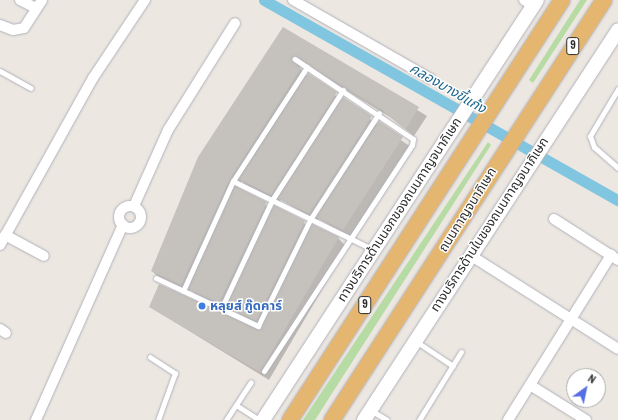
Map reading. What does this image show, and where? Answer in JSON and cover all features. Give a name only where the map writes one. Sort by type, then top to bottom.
[{"type":"highway","name":"9","points":[[290,420],[562,0]]},
{"type":"highway","name":"ถนนกาญจนาภิเษก","points":[[332,420],[543,91],[604,0]]},
{"type":"main road","name":"ทางบริการด้านนอกของถนนกาญจนาภิเษก","points":[[263,420],[375,250],[531,2]]},
{"type":"main road","name":"ทางบริการด้านในของถนนกาญจนาภิเษก","points":[[367,415],[416,341],[490,222],[618,31]]},
{"type":"street","points":[[0,25],[13,30],[24,28],[39,4],[20,0]]},
{"type":"street","points":[[0,245],[93,78],[145,0]]},
{"type":"street","points":[[292,0],[431,79]]},
{"type":"street","points":[[134,206],[174,120],[235,23]]},
{"type":"street","points":[[36,420],[123,226],[119,213],[124,207],[134,206]]},
{"type":"street","points":[[123,226],[130,228],[139,224],[140,213],[134,206]]},
{"type":"street","points":[[508,420],[571,319],[614,258],[554,219]]},
{"type":"street","points":[[5,235],[44,256]]},
{"type":"street","points":[[470,255],[618,350]]},
{"type":"street","points":[[530,385],[586,420]]},
{"type":"lane","points":[[264,371],[350,237],[412,145],[410,134],[295,59]]},
{"type":"lane","points":[[183,291],[233,181],[307,67]]},
{"type":"lane","points":[[0,71],[31,88]]},
{"type":"lane","points":[[618,89],[590,136],[594,147],[618,168]]},
{"type":"lane","points":[[221,309],[272,200],[343,90]]},
{"type":"lane","points":[[156,278],[256,326],[260,324],[311,218],[379,114]]},
{"type":"lane","points":[[233,181],[375,250]]},
{"type":"lane","points":[[416,341],[453,366]]},
{"type":"lane","points":[[419,420],[461,352]]},
{"type":"lane","points":[[150,358],[175,373],[158,420]]},
{"type":"lane","points":[[226,420],[251,382]]},
{"type":"lane","points":[[236,405],[259,420]]},
{"type":"lane","points":[[367,415],[387,420]]},
{"type":"green space","points":[[580,0],[587,0],[533,83],[529,80]]},
{"type":"green space","points":[[488,142],[491,145],[315,420],[303,420]]},
{"type":"building","points":[[283,27],[419,107],[406,129],[381,109],[293,56],[292,61],[301,68],[230,179],[181,285],[151,271],[198,157]]},
{"type":"building","points":[[308,73],[337,92],[271,195],[239,179]]},
{"type":"building","points":[[343,97],[372,116],[309,214],[278,198]]},
{"type":"building","points":[[379,121],[403,137],[343,230],[316,217]]},
{"type":"building","points":[[235,186],[267,202],[219,303],[188,289]]},
{"type":"building","points":[[274,205],[305,221],[256,321],[226,307]]},
{"type":"building","points":[[312,224],[339,237],[260,372],[149,307],[159,284],[260,329]]},
{"type":"waterway","name":"คลองบางขี้แก้ง","points":[[264,0],[618,200]]},
{"type":"place","name":"หลุยส์ กู๊ดคาร์","points":[[202,306]]}]
